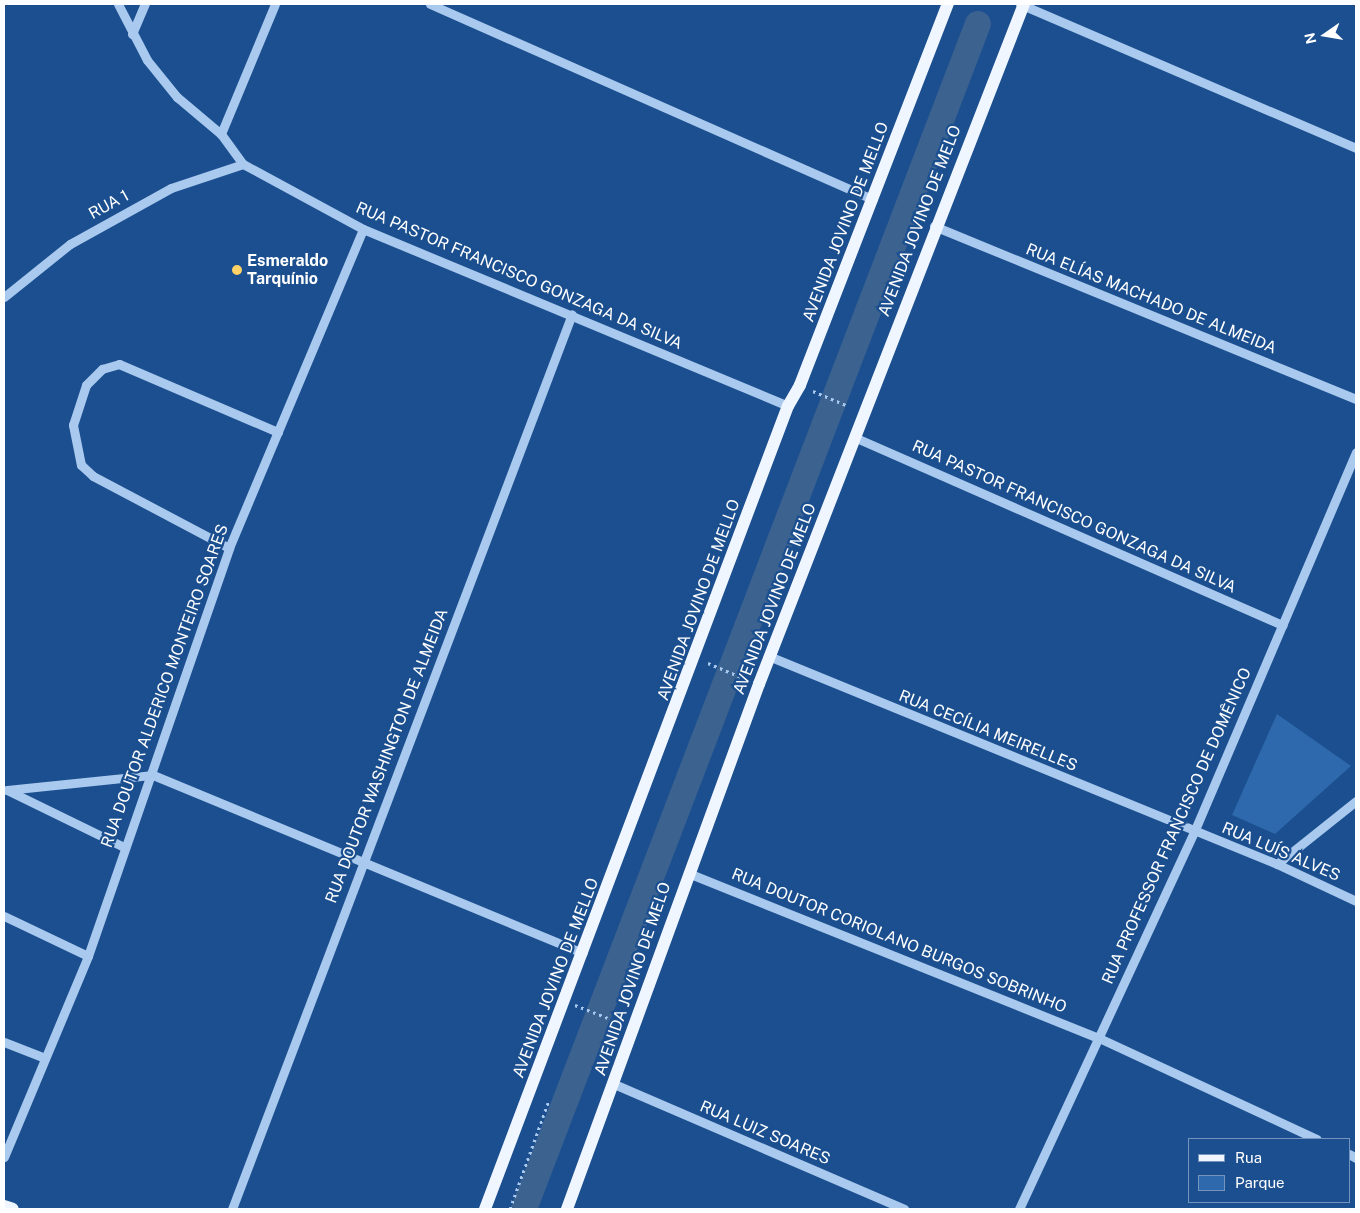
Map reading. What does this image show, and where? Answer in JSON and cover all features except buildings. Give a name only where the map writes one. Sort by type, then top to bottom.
[{"type":"main road","name":"AVENIDA JOVINO DE MELLO","points":[[485,1209],[788,406],[873,200],[948,4]]},
{"type":"main road","name":"AVENIDA JOVINO DE MELO","points":[[566,1209],[614,1084],[688,873],[934,226],[1022,4]]},
{"type":"main road","points":[[4,1206],[13,1209]]},
{"type":"street","points":[[118,4],[147,60],[177,97],[221,134],[242,164]]},
{"type":"street","points":[[132,34],[145,4]]},
{"type":"street","points":[[221,134],[275,4]]},
{"type":"street","points":[[430,4],[873,200]]},
{"type":"street","points":[[1022,4],[1356,148]]},
{"type":"street","name":"RUA PASTOR FRANCISCO GONZAGA DA SILVA","points":[[242,164],[363,229],[572,314],[788,406]]},
{"type":"street","name":"RUA 1","points":[[4,297],[70,244],[171,188],[242,164]]},
{"type":"street","name":"RUA ELÍAS MACHADO DE ALMEIDA","points":[[934,226],[1356,399]]},
{"type":"street","name":"RUA DOUTOR ALDERICO MONTEIRO SOARES","points":[[4,1157],[88,956],[124,847],[152,775],[228,548],[363,229]]},
{"type":"street","name":"RUA DOUTOR WASHINGTON DE ALMEIDA","points":[[232,1209],[362,862],[572,314]]},
{"type":"street","points":[[228,548],[93,476],[76,457],[73,425],[86,385],[110,366],[132,368],[278,432]]},
{"type":"street","name":"RUA PASTOR FRANCISCO GONZAGA DA SILVA","points":[[854,437],[1283,625]]},
{"type":"street","name":"RUA PROFESSOR FRANCISCO DE DOMÊNICO","points":[[1019,1209],[1194,832],[1356,452]]},
{"type":"street","name":"RUA CECÍLIA MEIRELLES","points":[[771,658],[1194,832]]},
{"type":"street","points":[[5,790],[152,775],[583,953]]},
{"type":"street","points":[[5,790],[124,847]]},
{"type":"street","points":[[1277,864],[1356,801]]},
{"type":"street","name":"RUA LUÍS ALVES","points":[[1194,832],[1277,864],[1356,901]]},
{"type":"street","name":"RUA DOUTOR CORIOLANO BURGOS SOBRINHO","points":[[688,873],[1099,1038],[1315,1138]]},
{"type":"street","points":[[4,916],[88,956]]},
{"type":"street","points":[[4,1042],[45,1058]]},
{"type":"street","name":"RUA LUIZ SOARES","points":[[614,1084],[904,1209]]},
{"type":"path","points":[[813,391],[846,406]]},
{"type":"path","points":[[708,663],[743,678]]},
{"type":"path","points":[[575,1005],[613,1020]]},
{"type":"green space","points":[[1277,714],[1351,766],[1275,834],[1232,815]]},
{"type":"waterway","points":[[524,1209],[978,24]]},
{"type":"place","name":"Esmeraldo Tarquínio","points":[[237,270]]}]
